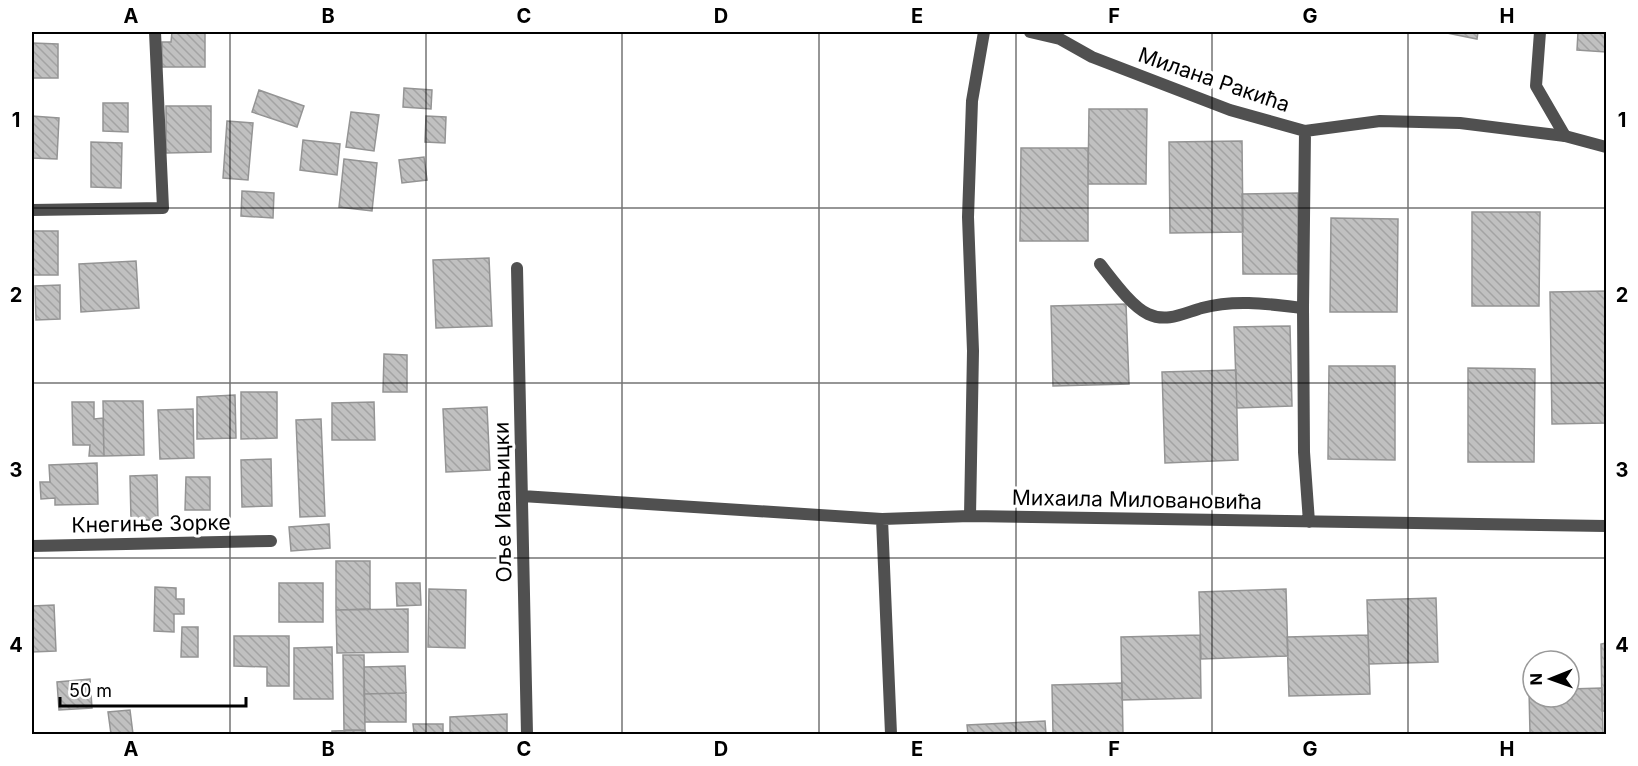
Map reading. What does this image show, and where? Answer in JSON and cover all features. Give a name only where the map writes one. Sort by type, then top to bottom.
[{"type":"street","points":[[32,210],[163,208],[155,32]]},
{"type":"street","points":[[970,516],[973,351],[969,182],[972,101],[984,32]]},
{"type":"street","name":"Милана Ракића","points":[[1030,32],[1060,39],[1092,57],[1230,110],[1305,131],[1380,121],[1460,123],[1565,136],[1606,147]]},
{"type":"street","points":[[1540,32],[1536,86],[1565,136]]},
{"type":"street","points":[[1305,131],[1304,452],[1309,522]]},
{"type":"street","points":[[1100,264],[1118,287],[1149,314],[1172,318],[1203,308],[1249,302],[1303,308]]},
{"type":"street","name":"Оље Ивањицки","points":[[518,268],[527,735]]},
{"type":"street","name":"Михаила Миловановића","points":[[522,496],[882,519],[970,516],[1606,526]]},
{"type":"street","points":[[882,519],[891,735]]},
{"type":"street","name":"Кнегиње Зорке","points":[[32,546],[271,542]]},
{"type":"building","points":[[172,32],[205,32],[205,67],[162,67],[162,42],[171,42]]},
{"type":"building","points":[[1442,32],[1478,32],[1477,39]]},
{"type":"building","points":[[1578,32],[1606,32],[1606,52],[1577,50]]},
{"type":"building","points":[[32,43],[58,44],[58,78],[32,78]]},
{"type":"building","points":[[404,88],[432,90],[431,109],[403,107]]},
{"type":"building","points":[[259,90],[304,106],[297,127],[252,112]]},
{"type":"building","points":[[103,103],[128,103],[128,132],[103,131]]},
{"type":"building","points":[[166,106],[211,106],[211,152],[166,153]]},
{"type":"building","points":[[1089,109],[1147,109],[1146,184],[1088,184]]},
{"type":"building","points":[[351,112],[379,115],[374,151],[346,147]]},
{"type":"building","points":[[32,116],[59,118],[57,159],[32,158]]},
{"type":"building","points":[[426,116],[446,117],[445,143],[425,142]]},
{"type":"building","points":[[227,121],[253,123],[248,180],[223,178]]},
{"type":"building","points":[[303,140],[340,144],[337,175],[300,170]]},
{"type":"building","points":[[1242,141],[1243,232],[1170,233],[1169,142]]},
{"type":"building","points":[[91,142],[122,143],[121,188],[91,187]]},
{"type":"building","points":[[1021,148],[1088,148],[1088,241],[1020,241]]},
{"type":"building","points":[[424,157],[427,180],[402,183],[399,160]]},
{"type":"building","points":[[344,159],[377,163],[372,211],[339,207]]},
{"type":"building","points":[[242,191],[274,193],[273,218],[241,216]]},
{"type":"building","points":[[1298,193],[1298,274],[1243,274],[1242,194]]},
{"type":"building","points":[[1472,212],[1540,212],[1539,306],[1472,306]]},
{"type":"building","points":[[1331,218],[1398,219],[1397,312],[1330,312]]},
{"type":"building","points":[[32,231],[58,231],[58,275],[32,275]]},
{"type":"building","points":[[489,258],[492,326],[436,328],[433,260]]},
{"type":"building","points":[[136,261],[139,308],[81,312],[79,264]]},
{"type":"building","points":[[60,285],[60,319],[36,320],[35,286]]},
{"type":"building","points":[[1606,291],[1606,423],[1552,424],[1550,292]]},
{"type":"building","points":[[1126,304],[1129,384],[1053,386],[1051,306]]},
{"type":"building","points":[[1290,326],[1292,406],[1237,408],[1234,327]]},
{"type":"building","points":[[384,354],[407,355],[407,392],[383,392]]},
{"type":"building","points":[[1329,366],[1395,366],[1395,460],[1328,459]]},
{"type":"building","points":[[1468,368],[1535,369],[1534,462],[1468,462]]},
{"type":"building","points":[[1236,370],[1238,460],[1165,463],[1162,372]]},
{"type":"building","points":[[241,392],[277,392],[277,438],[241,439]]},
{"type":"building","points":[[235,395],[236,438],[197,439],[197,397]]},
{"type":"building","points":[[103,401],[143,401],[144,455],[104,456]]},
{"type":"building","points":[[72,402],[94,402],[94,419],[103,418],[104,456],[89,456],[90,445],[73,445]]},
{"type":"building","points":[[374,402],[375,440],[332,440],[332,403]]},
{"type":"building","points":[[487,407],[490,470],[446,472],[443,409]]},
{"type":"building","points":[[193,409],[194,458],[160,459],[158,410]]},
{"type":"building","points":[[321,419],[325,516],[300,517],[296,420]]},
{"type":"building","points":[[271,459],[272,506],[242,507],[241,460]]},
{"type":"building","points":[[97,463],[98,504],[55,505],[55,498],[41,499],[40,482],[50,482],[49,465]]},
{"type":"building","points":[[157,475],[158,520],[131,520],[130,476]]},
{"type":"building","points":[[186,477],[210,477],[210,510],[185,510]]},
{"type":"building","points":[[329,524],[330,548],[291,551],[289,527]]},
{"type":"building","points":[[336,561],[370,561],[370,609],[336,610]]},
{"type":"building","points":[[279,583],[323,583],[323,622],[279,622]]},
{"type":"building","points":[[396,583],[420,583],[421,605],[397,606]]},
{"type":"building","points":[[155,587],[176,588],[176,599],[184,599],[184,614],[174,614],[174,632],[154,631]]},
{"type":"building","points":[[429,589],[466,590],[465,648],[428,647]]},
{"type":"building","points":[[1286,589],[1288,656],[1201,659],[1199,592]]},
{"type":"building","points":[[1436,598],[1438,662],[1369,664],[1367,600]]},
{"type":"building","points":[[54,605],[56,651],[32,652],[32,606]]},
{"type":"building","points":[[408,609],[408,652],[337,653],[336,610]]},
{"type":"building","points":[[182,627],[198,627],[198,657],[181,657]]},
{"type":"building","points":[[1200,635],[1201,698],[1122,700],[1121,637]]},
{"type":"building","points":[[1368,635],[1370,694],[1289,696],[1287,637]]},
{"type":"building","points":[[234,636],[289,636],[289,686],[267,686],[267,667],[234,666]]},
{"type":"building","points":[[1606,643],[1606,711],[1602,711],[1601,644]]},
{"type":"building","points":[[332,647],[333,699],[294,699],[294,648]]},
{"type":"building","points":[[343,655],[364,655],[365,730],[344,730]]},
{"type":"building","points":[[405,666],[406,693],[364,694],[364,667]]},
{"type":"building","points":[[90,679],[92,708],[59,710],[57,682]]},
{"type":"building","points":[[1122,683],[1123,734],[1053,734],[1052,685]]},
{"type":"building","points":[[1602,688],[1603,734],[1530,734],[1529,709],[1581,709],[1581,689]]},
{"type":"building","points":[[406,693],[406,722],[365,722],[364,694]]},
{"type":"building","points":[[130,710],[133,734],[111,734],[108,712]]},
{"type":"building","points":[[507,714],[507,734],[450,734],[450,717]]},
{"type":"building","points":[[1045,721],[1046,734],[968,734],[967,725]]},
{"type":"building","points":[[413,724],[443,724],[443,734],[414,734]]},
{"type":"building","points":[[365,730],[366,734],[332,734],[332,731]]}]
